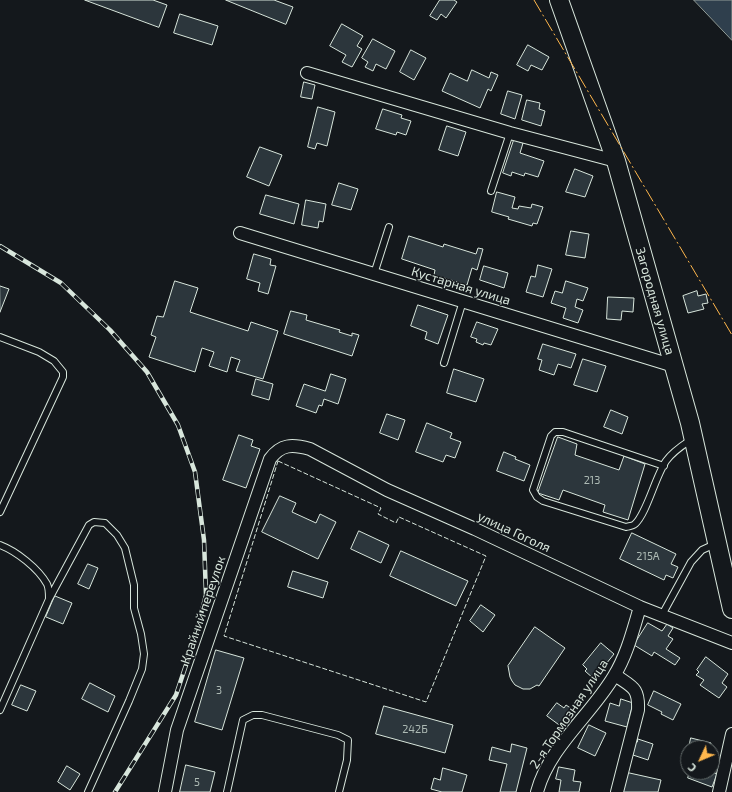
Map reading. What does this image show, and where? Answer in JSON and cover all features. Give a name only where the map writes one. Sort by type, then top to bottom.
[{"type":"main road","name":"Загородная улица","points":[[559,0],[616,161],[693,438],[718,542],[732,609]]},
{"type":"street","points":[[307,73],[510,133],[616,161]]},
{"type":"street","name":"Кустарная улица","points":[[240,233],[674,366]]},
{"type":"street","name":"улица Гоголя","points":[[286,447],[296,445],[310,449],[387,490],[475,528],[640,607],[732,643]]},
{"type":"street","name":"Крайний переулок","points":[[165,792],[177,730],[270,459],[276,451],[286,447]]},
{"type":"street","name":"2-я Тормозная улица","points":[[537,792],[540,781],[557,752],[615,675],[622,661],[640,607]]},
{"type":"street","points":[[615,675],[635,690],[639,698],[638,710],[618,792]]},
{"type":"street","points":[[718,792],[732,734]]},
{"type":"lane","points":[[491,191],[510,133]]},
{"type":"lane","points":[[374,274],[389,227]]},
{"type":"lane","points":[[444,362],[463,301]]},
{"type":"lane","points":[[0,337],[39,352],[54,361],[63,372],[63,377],[0,512]]},
{"type":"lane","points":[[664,466],[563,432],[555,432],[551,436],[533,490],[537,497],[543,501],[626,527],[634,525],[641,517],[667,460],[693,438]]},
{"type":"lane","points":[[0,710],[49,599],[89,524],[94,522],[105,523],[117,535],[125,548],[134,585],[134,608],[144,654],[142,669],[88,792]]},
{"type":"lane","points":[[662,615],[691,562],[702,550],[718,542]]},
{"type":"lane","points":[[0,545],[18,554],[35,569],[47,584],[49,599]]},
{"type":"lane","points":[[227,792],[243,720],[253,715],[262,715],[338,735],[348,740],[347,760],[339,792]]},
{"type":"water","points":[[694,0],[732,0],[732,40]]},
{"type":"building","points":[[85,0],[153,0],[167,5],[159,27]]},
{"type":"building","points":[[226,0],[274,0],[293,7],[286,24]]},
{"type":"building","points":[[440,0],[454,0],[457,2],[446,18],[441,14],[437,20],[430,16]]},
{"type":"building","points":[[180,14],[218,26],[212,45],[174,33]]},
{"type":"building","points":[[342,24],[363,36],[357,46],[362,49],[352,67],[342,62],[346,55],[330,46]]},
{"type":"building","points":[[373,39],[395,51],[386,69],[376,64],[373,71],[365,67],[368,62],[362,58]]},
{"type":"building","points":[[528,45],[549,57],[542,70],[531,65],[528,71],[517,65]]},
{"type":"building","points":[[411,50],[426,58],[414,80],[400,72]]},
{"type":"building","points":[[472,70],[489,78],[491,72],[498,75],[491,91],[488,89],[480,108],[442,91],[450,73],[467,81]]},
{"type":"building","points":[[304,82],[315,85],[312,99],[301,97]]},
{"type":"building","points":[[508,91],[522,95],[515,119],[501,114]]},
{"type":"building","points":[[527,100],[540,103],[539,109],[545,111],[541,126],[522,120]]},
{"type":"building","points":[[318,107],[335,112],[327,146],[317,143],[315,149],[308,147]]},
{"type":"building","points":[[383,109],[402,115],[401,118],[411,121],[406,135],[397,132],[396,135],[376,129]]},
{"type":"building","points":[[447,126],[466,132],[458,156],[439,150]]},
{"type":"building","points":[[514,140],[523,143],[520,153],[544,161],[538,177],[525,173],[524,176],[512,172],[511,176],[503,173]]},
{"type":"building","points":[[260,147],[282,155],[269,186],[247,177]]},
{"type":"building","points":[[575,169],[593,176],[585,197],[566,192]]},
{"type":"building","points":[[339,183],[358,189],[351,210],[332,205]]},
{"type":"building","points":[[497,192],[515,197],[512,208],[518,209],[519,206],[531,208],[532,204],[543,207],[537,224],[533,223],[532,226],[508,219],[509,217],[492,212]]},
{"type":"building","points":[[266,195],[299,204],[294,224],[260,214]]},
{"type":"building","points":[[306,200],[326,204],[323,222],[319,221],[318,228],[302,225]]},
{"type":"building","points":[[571,231],[589,234],[585,258],[566,255]]},
{"type":"building","points":[[409,236],[443,247],[444,244],[476,254],[478,248],[483,249],[477,270],[472,268],[467,285],[434,275],[435,270],[402,259]]},
{"type":"building","points":[[254,254],[271,259],[270,265],[276,266],[268,294],[258,291],[260,283],[247,279]]},
{"type":"building","points":[[538,265],[552,269],[543,297],[526,292],[531,276],[535,277]]},
{"type":"building","points":[[484,266],[508,273],[504,288],[480,280]]},
{"type":"building","points":[[175,281],[198,288],[190,312],[248,331],[251,322],[278,331],[263,379],[236,371],[240,360],[231,357],[227,372],[209,366],[214,352],[202,348],[195,372],[149,357],[156,337],[151,335],[157,316],[163,317]]},
{"type":"building","points":[[566,281],[588,288],[583,301],[577,299],[575,307],[583,310],[578,323],[563,318],[566,308],[551,303],[555,291],[562,293]]},
{"type":"building","points":[[0,286],[9,289],[0,312]]},
{"type":"building","points":[[697,291],[698,296],[706,294],[708,303],[702,304],[704,309],[688,313],[683,296]]},
{"type":"building","points":[[608,297],[634,298],[633,312],[622,311],[621,320],[607,319]]},
{"type":"building","points":[[418,305],[448,315],[438,344],[425,339],[427,332],[411,326]]},
{"type":"building","points":[[291,311],[307,315],[306,320],[340,330],[339,332],[352,336],[352,333],[359,335],[352,356],[284,334]]},
{"type":"building","points":[[477,322],[498,329],[491,345],[484,343],[483,345],[476,342],[477,339],[471,337]]},
{"type":"building","points":[[543,344],[576,354],[571,368],[558,364],[554,375],[539,370],[542,360],[538,359]]},
{"type":"building","points":[[583,359],[606,366],[597,392],[574,385]]},
{"type":"building","points":[[454,369],[484,379],[476,402],[447,393]]},
{"type":"building","points":[[331,374],[346,379],[338,404],[324,399],[322,406],[319,405],[316,413],[296,406],[304,384],[325,391]]},
{"type":"building","points":[[256,379],[273,384],[269,400],[252,395]]},
{"type":"building","points":[[611,410],[628,417],[622,434],[604,427]]},
{"type":"building","points":[[387,414],[405,420],[398,440],[380,433]]},
{"type":"building","points":[[427,423],[452,433],[450,438],[461,442],[455,458],[446,455],[443,462],[416,452]]},
{"type":"building","points":[[239,435],[253,440],[251,446],[260,449],[246,488],[223,480]]},
{"type":"building","points":[[558,437],[577,444],[575,455],[619,470],[624,456],[645,464],[628,520],[603,512],[605,505],[563,490],[559,500],[538,493]]},
{"type":"building","points":[[504,452],[516,457],[515,459],[530,465],[524,481],[497,471]]},
{"type":"building","points":[[280,496],[296,503],[292,512],[316,523],[320,514],[336,522],[318,559],[262,532]]},
{"type":"building","points":[[359,531],[389,545],[381,563],[351,549]]},
{"type":"building","points":[[632,533],[676,554],[671,564],[678,567],[673,578],[666,575],[664,580],[620,559]]},
{"type":"building","points":[[401,551],[468,581],[456,606],[390,576]]},
{"type":"building","points":[[88,564],[98,568],[89,589],[78,584]]},
{"type":"building","points":[[293,571],[328,582],[323,598],[288,587]]},
{"type":"building","points":[[55,596],[72,603],[63,624],[46,617]]},
{"type":"building","points":[[481,605],[495,615],[483,632],[470,621]]},
{"type":"building","points":[[648,623],[662,631],[667,624],[673,628],[668,636],[673,639],[666,649],[680,658],[675,665],[654,652],[652,656],[634,645]]},
{"type":"building","points":[[535,627],[565,648],[539,686],[537,685],[530,689],[523,689],[515,685],[512,681],[508,666]]},
{"type":"building","points":[[601,643],[614,654],[594,679],[585,671],[587,669],[583,665]]},
{"type":"building","points":[[216,650],[244,658],[222,730],[195,722]]},
{"type":"building","points":[[706,657],[728,674],[722,683],[727,687],[719,698],[700,685],[704,680],[696,675],[699,672],[697,670]]},
{"type":"building","points":[[90,683],[115,696],[108,712],[82,699]]},
{"type":"building","points":[[21,685],[36,691],[27,711],[12,705]]},
{"type":"building","points":[[654,691],[681,704],[673,720],[661,714],[662,712],[648,705]]},
{"type":"building","points":[[621,699],[633,703],[627,727],[605,721],[610,703],[619,706]]},
{"type":"building","points":[[557,703],[564,708],[566,705],[572,709],[567,716],[574,721],[566,730],[547,716]]},
{"type":"building","points":[[384,706],[453,725],[445,753],[376,734]]},
{"type":"building","points":[[589,725],[606,733],[595,756],[578,748]]},
{"type":"building","points":[[638,739],[653,744],[648,760],[630,754],[635,742],[637,742]]},
{"type":"building","points":[[512,744],[527,748],[516,792],[500,792],[507,764],[489,760],[492,747],[510,752]]},
{"type":"building","points":[[186,765],[215,772],[210,792],[180,792]]},
{"type":"building","points":[[67,766],[80,774],[70,790],[58,782]]},
{"type":"building","points":[[559,767],[575,770],[573,781],[581,782],[579,792],[559,792],[561,780],[556,779]]},
{"type":"building","points":[[443,768],[467,775],[462,792],[442,792],[431,789],[434,778],[440,780]]},
{"type":"building","points":[[625,772],[661,780],[658,792],[621,792]]},
{"type":"building","points":[[693,780],[715,780],[712,787]]},
{"type":"railway","points":[[0,246],[61,283],[110,330],[147,372],[178,425],[195,472],[204,540],[206,595],[194,641],[176,695],[115,792]]},
{"type":"fence","points":[[278,461],[381,508],[378,514],[396,523],[399,517],[486,556],[426,702],[224,636],[278,461]]},
{"type":"power","points":[[534,0],[732,335]]}]
